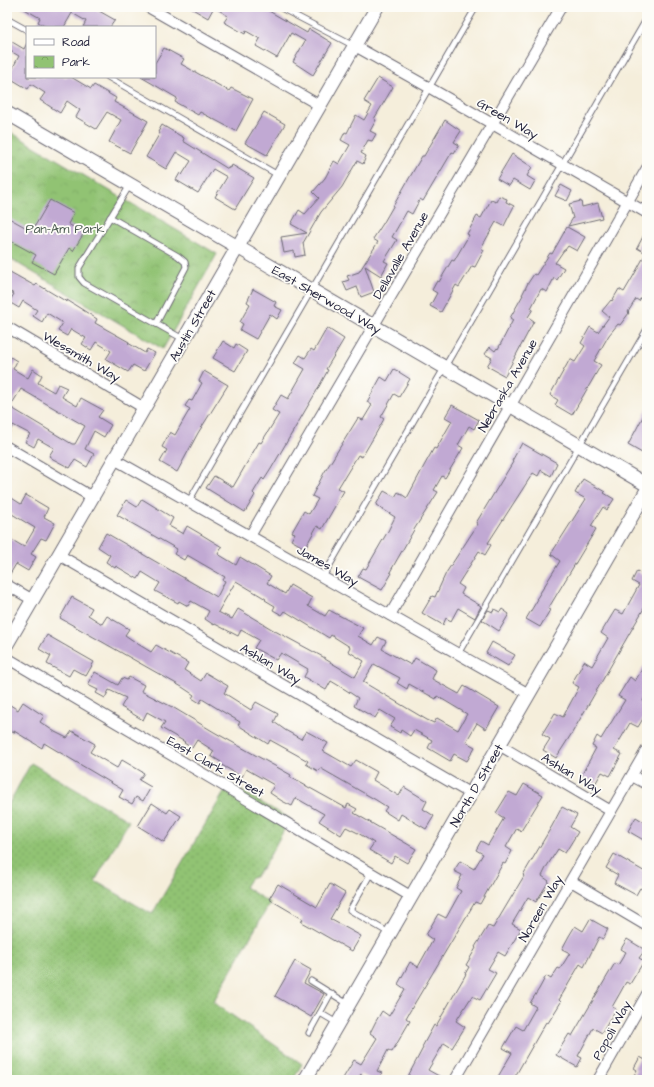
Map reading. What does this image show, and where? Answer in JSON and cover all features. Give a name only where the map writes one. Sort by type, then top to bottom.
[{"type":"street","points":[[148,7],[320,106]]},
{"type":"street","name":"Austin Street","points":[[7,644],[377,7]]},
{"type":"street","name":"Dellavalle Avenue","points":[[250,536],[561,7]]},
{"type":"street","name":"Green Way","points":[[355,46],[647,214]]},
{"type":"street","name":"East Sherwood Way","points":[[7,113],[647,485]]},
{"type":"street","name":"Nebraska Avenue","points":[[390,615],[647,168]]},
{"type":"street","name":"Wessmith Way","points":[[7,327],[144,408]]},
{"type":"street","points":[[7,447],[92,497]]},
{"type":"street","name":"James Way","points":[[114,459],[529,694]]},
{"type":"street","name":"North D Street","points":[[305,1080],[647,490]]},
{"type":"street","name":"Ashlan Way","points":[[59,555],[471,794]]},
{"type":"street","points":[[7,585],[33,600]]},
{"type":"street","name":"East Clark Street","points":[[7,658],[412,897]]},
{"type":"street","name":"Ashlan Way","points":[[500,745],[611,811]]},
{"type":"street","name":"Noreen Way","points":[[455,1080],[647,750]]},
{"type":"street","points":[[632,776],[647,784]]},
{"type":"street","points":[[571,881],[647,926]]},
{"type":"street","name":"Popoli Way","points":[[598,1080],[647,994]]},
{"type":"lane","points":[[279,7],[355,46]]},
{"type":"lane","points":[[188,501],[476,7]]},
{"type":"lane","points":[[322,577],[647,18]]},
{"type":"lane","points":[[7,19],[26,29]]},
{"type":"lane","points":[[110,78],[279,175]]},
{"type":"lane","points":[[131,185],[79,268],[79,277],[84,283],[184,339]]},
{"type":"lane","points":[[110,217],[178,256],[185,262],[186,267],[182,277],[156,324]]},
{"type":"lane","points":[[458,654],[647,329]]},
{"type":"lane","points":[[371,872],[350,910],[390,934]]},
{"type":"lane","points":[[310,981],[349,1004]]},
{"type":"lane","points":[[309,1033],[331,993]]},
{"type":"lane","points":[[320,1013],[338,1024]]},
{"type":"green space","name":"Pan-Am Park","points":[[7,130],[217,254],[163,349],[7,257]]},
{"type":"green space","points":[[31,763],[129,821],[95,881],[152,914],[229,784],[290,819],[264,866],[256,876],[250,879],[245,887],[270,903],[213,1002],[302,1064],[293,1080],[7,1080],[7,807]]},
{"type":"building","points":[[21,7],[92,7],[115,20],[111,26],[84,26],[86,21],[72,13],[65,26],[44,26],[38,22],[40,18]]},
{"type":"building","points":[[189,7],[214,7],[208,18]]},
{"type":"building","points":[[214,7],[262,7],[307,33],[309,29],[332,43],[313,75],[293,62],[305,41],[291,33],[277,58],[256,46],[260,39],[246,31],[245,34],[224,22],[228,16]]},
{"type":"building","points":[[7,39],[24,49],[26,45],[26,78],[73,78],[91,89],[94,85],[116,98],[114,102],[148,121],[130,153],[109,142],[121,120],[107,112],[96,129],[76,117],[80,110],[67,101],[60,113],[40,100],[45,93],[31,84],[28,89],[8,77],[19,56],[7,49]]},
{"type":"building","points":[[164,48],[184,59],[181,64],[229,91],[231,88],[253,99],[236,131],[200,112],[198,115],[175,102],[177,98],[143,78],[156,78],[156,61]]},
{"type":"building","points":[[378,78],[393,87],[374,119],[376,120],[370,131],[376,134],[372,141],[368,140],[361,153],[366,156],[363,164],[357,161],[342,187],[321,212],[303,243],[305,255],[295,257],[294,251],[284,253],[281,237],[307,233],[291,224],[299,210],[305,214],[319,198],[313,192],[325,178],[334,161],[339,164],[350,145],[341,140],[345,132],[347,133],[356,115],[364,120],[372,106],[364,101]]},
{"type":"building","points":[[264,112],[285,124],[267,155],[245,143]]},
{"type":"building","points":[[445,120],[461,131],[454,142],[459,145],[454,153],[452,152],[423,201],[420,199],[412,214],[407,211],[392,237],[397,240],[384,261],[388,263],[381,276],[365,266],[374,292],[361,297],[357,287],[347,291],[343,282],[349,280],[347,276],[359,272],[378,242],[373,239]]},
{"type":"building","points":[[162,125],[184,138],[183,141],[228,169],[229,167],[231,168],[232,165],[254,178],[235,209],[215,197],[227,177],[213,169],[198,193],[176,180],[180,173],[182,175],[191,161],[176,152],[166,169],[146,157],[160,133],[158,132]]},
{"type":"building","points":[[512,154],[532,167],[527,176],[535,181],[530,190],[513,180],[509,186],[497,179]]},
{"type":"building","points":[[561,185],[572,191],[567,201],[555,196]]},
{"type":"building","points":[[499,196],[507,199],[506,202],[514,206],[504,226],[496,222],[481,248],[484,250],[475,267],[472,266],[459,287],[456,285],[441,312],[430,306],[437,293],[432,290],[437,281],[439,282],[452,260],[454,261],[469,235],[467,234],[477,216],[481,218],[491,200],[496,202]]},
{"type":"building","points":[[50,200],[74,213],[68,224],[84,233],[73,251],[69,248],[54,274],[32,262],[36,255],[7,239],[7,217],[32,231]]},
{"type":"building","points":[[581,201],[582,207],[598,203],[602,218],[568,226],[573,218],[569,204]]},
{"type":"building","points":[[567,227],[585,237],[577,251],[568,246],[555,263],[564,268],[557,280],[554,278],[547,292],[541,289],[528,317],[534,321],[505,376],[487,366],[492,358],[485,354],[490,347],[495,351],[497,348],[498,349],[513,320],[510,318],[528,283],[534,274],[536,275],[550,253],[552,254]]},
{"type":"building","points":[[647,229],[647,287],[639,301],[636,299],[628,312],[629,313],[620,325],[618,324],[609,335],[594,361],[601,365],[572,415],[555,405],[558,400],[550,395],[570,359],[575,362],[585,346],[581,343],[590,327],[598,332],[609,317],[602,311],[611,300],[612,301],[619,289],[624,292],[634,275],[646,253],[637,248]]},
{"type":"building","points":[[10,272],[35,286],[37,284],[67,302],[67,300],[97,319],[95,323],[129,342],[128,343],[145,353],[147,349],[155,353],[144,371],[133,365],[128,372],[106,359],[111,351],[96,342],[91,350],[82,344],[86,338],[71,329],[67,336],[58,331],[63,323],[47,313],[42,322],[33,316],[37,310],[23,301],[19,308],[9,302],[14,294],[7,290],[7,278]]},
{"type":"building","points":[[253,289],[276,302],[274,306],[282,310],[277,319],[270,314],[256,339],[240,330],[243,324],[240,322],[250,304],[247,302]]},
{"type":"building","points":[[327,328],[344,339],[326,369],[328,370],[316,392],[271,469],[264,480],[262,478],[253,493],[255,495],[245,512],[206,488],[214,476],[233,487],[259,442],[261,443],[279,414],[272,410],[281,395],[288,399],[305,369],[295,363],[300,355],[305,358],[311,349],[314,351]]},
{"type":"building","points":[[223,341],[234,348],[236,344],[247,351],[235,371],[213,358]]},
{"type":"building","points":[[7,355],[17,361],[13,369],[28,378],[33,369],[42,375],[38,383],[54,392],[58,384],[67,388],[62,397],[77,406],[81,398],[103,410],[98,417],[111,425],[104,437],[94,431],[85,449],[94,454],[87,467],[75,460],[70,468],[53,459],[49,456],[54,448],[38,439],[34,447],[25,442],[30,434],[13,425],[7,437]],"holes":[[[21,389],[85,426],[75,444],[72,444],[10,407]]]},
{"type":"building","points":[[394,369],[410,379],[399,397],[394,394],[381,417],[384,419],[362,457],[358,455],[338,488],[344,491],[322,529],[317,526],[305,548],[291,540],[295,533],[292,532],[304,511],[309,514],[318,499],[312,496],[324,473],[358,418],[363,420],[372,405],[367,402],[381,377],[387,381]]},
{"type":"building","points":[[204,371],[228,385],[198,433],[177,472],[160,462],[167,450],[162,447],[170,432],[175,435],[190,409],[185,406],[189,400],[192,401],[202,383],[199,381]]},
{"type":"building","points":[[452,405],[479,420],[474,429],[469,426],[458,445],[463,448],[445,478],[442,476],[434,490],[438,492],[415,528],[390,572],[392,573],[382,590],[358,577],[363,568],[366,569],[395,517],[376,505],[384,491],[395,497],[398,492],[407,498],[434,448],[436,449],[452,421],[445,417]]},
{"type":"building","points":[[647,409],[647,443],[642,453],[628,445]]},
{"type":"building","points":[[522,443],[557,463],[551,476],[541,470],[538,476],[533,473],[488,543],[491,545],[485,555],[479,551],[458,584],[464,588],[461,594],[481,606],[475,618],[458,608],[451,621],[446,618],[443,625],[422,613],[432,596],[435,597],[446,573],[478,524],[476,523],[513,462],[512,461]]},
{"type":"building","points":[[583,479],[614,499],[607,510],[603,507],[591,526],[596,529],[548,609],[550,610],[540,627],[526,619],[560,561],[551,554],[586,499],[575,493]]},
{"type":"building","points":[[7,495],[21,504],[26,495],[48,508],[44,517],[55,523],[46,540],[41,538],[31,554],[36,557],[28,571],[16,564],[7,579],[7,537],[24,547],[35,528],[7,511]]},
{"type":"building","points":[[142,499],[173,518],[169,526],[183,534],[187,526],[222,547],[218,554],[236,565],[240,557],[271,576],[267,583],[285,594],[290,585],[312,598],[308,606],[325,616],[329,610],[363,628],[358,636],[373,645],[378,637],[386,641],[382,649],[411,665],[415,658],[436,670],[432,679],[459,694],[464,686],[499,707],[486,729],[477,723],[466,742],[475,747],[467,761],[454,754],[450,761],[428,748],[432,740],[414,730],[410,736],[401,730],[400,733],[390,727],[395,719],[380,710],[375,718],[354,706],[358,698],[331,681],[326,690],[304,677],[308,669],[281,653],[276,660],[254,648],[259,640],[241,630],[238,636],[215,624],[214,625],[205,619],[209,611],[191,601],[188,606],[179,601],[178,603],[155,591],[160,583],[142,572],[138,579],[106,562],[110,555],[98,547],[106,533],[217,597],[225,581],[223,580],[225,577],[187,555],[184,560],[174,554],[177,549],[117,515],[126,500],[137,507]],"holes":[[[236,581],[275,606],[273,610],[282,615],[285,611],[329,638],[331,635],[350,647],[348,651],[364,661],[355,677],[325,658],[238,609],[232,619],[218,612]],[[374,664],[400,678],[397,683],[407,689],[409,684],[436,699],[437,696],[467,714],[458,730],[437,718],[434,723],[427,720],[363,682]]]},
{"type":"building","points":[[637,571],[645,576],[647,572],[647,603],[556,758],[543,750],[550,739],[542,734],[555,713],[563,717],[579,687],[572,683],[584,661],[592,666],[608,638],[601,633],[615,610],[623,614],[639,585],[632,581]]},
{"type":"building","points":[[72,597],[92,608],[88,615],[102,624],[107,616],[129,629],[125,635],[151,652],[156,645],[188,663],[184,670],[201,681],[206,673],[228,686],[224,693],[251,710],[256,702],[278,714],[274,722],[285,730],[301,739],[306,731],[328,743],[323,751],[351,767],[356,760],[377,772],[373,780],[399,796],[404,787],[427,801],[423,809],[434,816],[426,829],[401,814],[398,820],[384,811],[387,807],[376,800],[320,768],[318,771],[306,764],[308,761],[270,740],[268,744],[238,725],[240,722],[202,699],[200,703],[192,698],[194,695],[182,687],[60,618]]},
{"type":"building","points":[[494,609],[500,612],[502,609],[509,614],[499,631],[482,620],[488,610],[493,612]]},
{"type":"building","points":[[47,635],[94,662],[86,676],[73,669],[69,676],[47,664],[51,656],[39,649]]},
{"type":"building","points":[[492,642],[515,655],[508,666],[486,653]]},
{"type":"building","points":[[647,661],[647,693],[643,701],[647,703],[647,712],[638,727],[630,723],[614,750],[622,754],[610,776],[602,772],[595,784],[581,776],[596,748],[592,746],[597,736],[601,739],[625,700],[618,696],[630,677],[635,681]]},
{"type":"building","points":[[95,672],[118,685],[122,678],[127,680],[129,677],[144,685],[141,691],[174,708],[291,775],[290,777],[346,808],[348,804],[357,809],[354,813],[416,849],[407,863],[395,856],[391,863],[369,850],[374,843],[358,833],[346,827],[341,835],[319,821],[324,814],[296,798],[292,806],[282,801],[270,793],[274,785],[246,769],[242,777],[220,764],[221,762],[211,756],[214,751],[197,740],[192,748],[184,743],[185,742],[161,728],[165,722],[147,712],[143,720],[121,707],[126,698],[109,690],[105,698],[96,693],[98,690],[88,685]]},
{"type":"building","points":[[23,702],[44,716],[40,722],[55,732],[67,738],[72,731],[95,744],[90,752],[117,768],[122,760],[144,773],[139,780],[151,787],[143,801],[136,797],[132,804],[119,797],[123,790],[44,743],[42,748],[14,731],[14,733],[7,729],[7,703],[18,710]]},
{"type":"building","points":[[524,784],[543,795],[521,831],[517,828],[506,847],[512,851],[505,864],[503,863],[480,904],[475,902],[410,1011],[406,1018],[410,1021],[392,1052],[388,1050],[377,1071],[382,1073],[378,1080],[372,1080],[361,1074],[356,1080],[342,1080],[354,1060],[361,1064],[377,1038],[370,1033],[376,1021],[382,1011],[389,1016],[405,989],[398,984],[410,962],[418,967],[433,940],[426,935],[438,914],[446,918],[461,891],[456,888],[462,875],[454,871],[460,861],[474,869],[483,854],[476,850],[481,841],[488,845],[504,818],[496,813],[509,792],[517,796]]},
{"type":"building","points":[[152,803],[167,813],[170,809],[181,816],[164,842],[138,826]]},
{"type":"building","points":[[562,807],[577,815],[570,827],[578,832],[565,853],[558,849],[547,866],[542,876],[549,881],[536,902],[528,897],[512,924],[521,929],[505,956],[498,952],[488,969],[496,973],[480,1000],[472,996],[456,1021],[465,1027],[452,1048],[444,1043],[428,1070],[446,1080],[406,1080],[434,1025],[436,1026],[466,974],[469,967],[466,965],[476,948],[475,947],[488,926],[493,928]]},
{"type":"building","points":[[636,817],[647,824],[647,842],[628,831]]},
{"type":"building","points":[[614,854],[647,873],[647,892],[640,888],[636,895],[614,883],[618,875],[606,868]]},
{"type":"building","points":[[278,884],[317,907],[330,884],[345,893],[330,919],[361,936],[352,951],[301,922],[303,919],[269,899]]},
{"type":"building","points":[[590,919],[608,929],[603,939],[599,937],[584,967],[580,964],[559,1000],[561,1002],[548,1023],[546,1022],[513,1080],[496,1080],[512,1053],[503,1048],[516,1026],[523,1030],[536,1007],[530,1003],[546,976],[551,979],[558,968],[560,969],[570,953],[562,949],[575,926],[583,931]]},
{"type":"building","points":[[627,939],[645,950],[639,958],[644,961],[630,984],[626,982],[612,1007],[616,1009],[602,1033],[593,1028],[578,1056],[582,1058],[577,1067],[556,1055],[569,1034],[572,1036],[615,963],[618,965],[626,952],[621,949]]},
{"type":"building","points":[[295,961],[311,970],[304,983],[324,994],[311,1017],[275,996]]},
{"type":"building","points":[[640,1057],[647,1061],[647,1080],[631,1080],[637,1070],[634,1068]]}]
